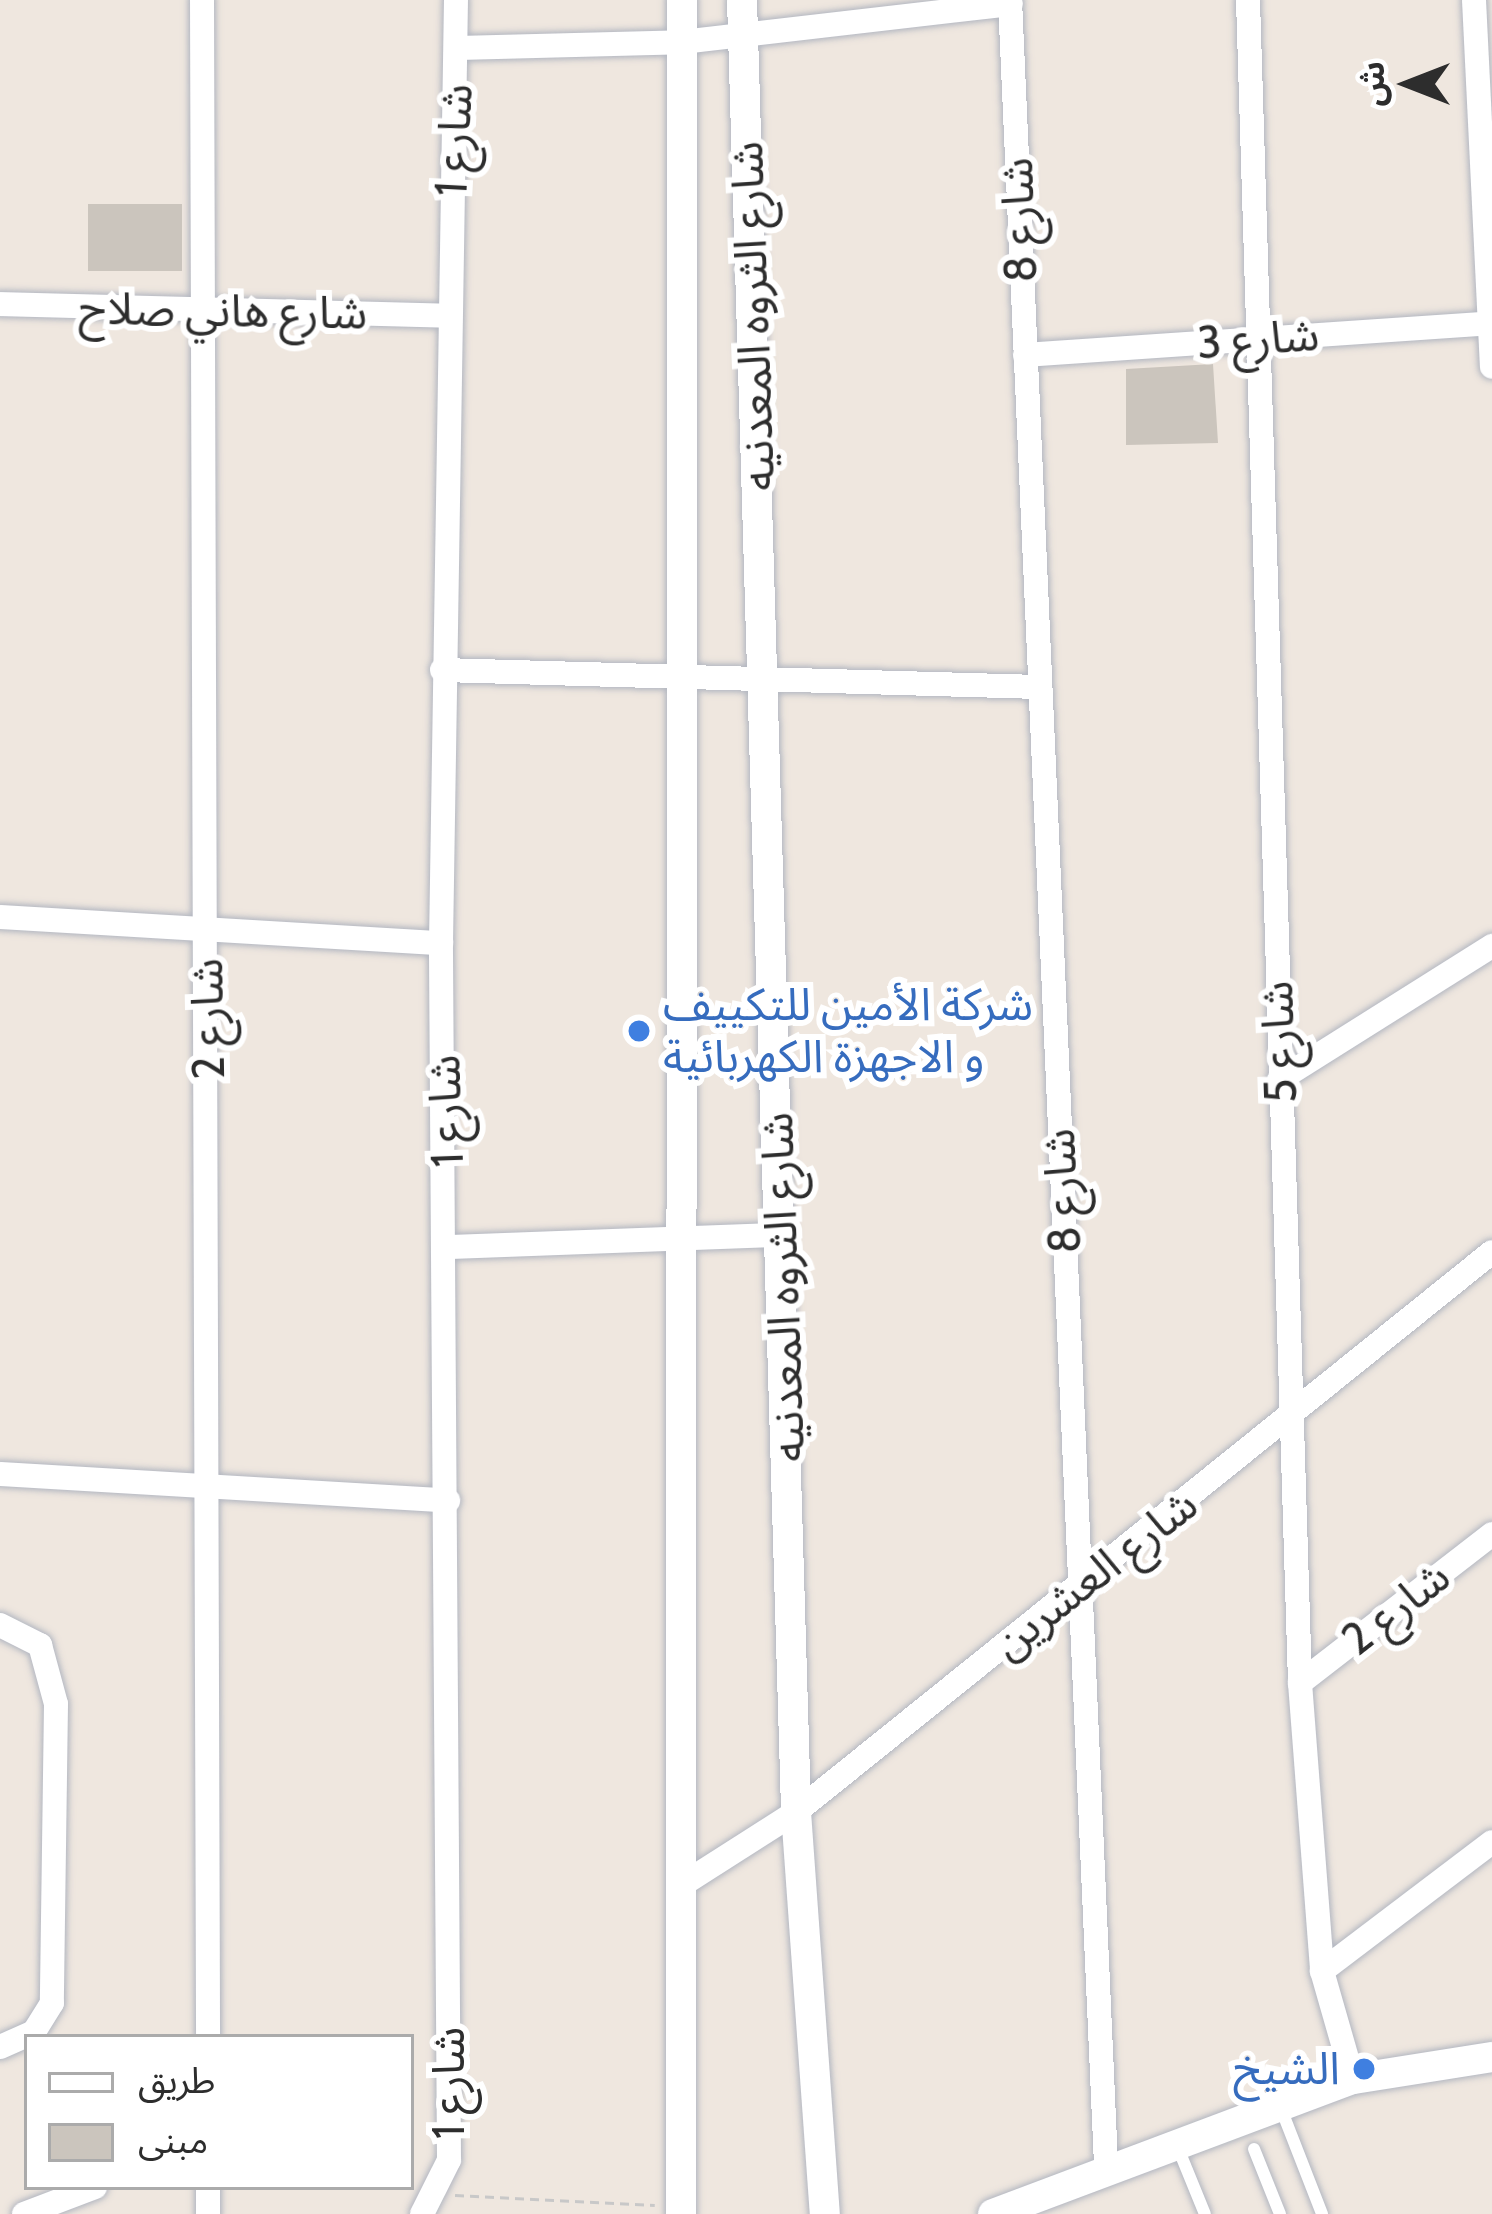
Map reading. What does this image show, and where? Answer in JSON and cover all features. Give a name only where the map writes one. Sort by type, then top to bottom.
[{"type":"street","name":"شارع 2","points":[[202,0],[214,1482],[208,2034]]},
{"type":"street","name":"شارع 1","points":[[422,2214],[440,2194],[449,2160],[449,1247],[441,943],[442,670],[446,316],[457,0]]},
{"type":"street","name":"شارع الثروه المعدنيه","points":[[681,2210],[688,1881],[682,0]]},
{"type":"street","name":"شارع الثروه المعدنيه","points":[[742,0],[783,1235],[796,1811],[825,2214]]},
{"type":"street","name":"شارع 5","points":[[1247,0],[1263,339],[1279,1080],[1297,1414],[1300,1683],[1322,1971],[1353,2079]]},
{"type":"street","points":[[1474,0],[1492,367]]},
{"type":"street","points":[[458,48],[682,42],[1010,2]]},
{"type":"street","name":"شارع 8","points":[[1010,2],[1106,2166]]},
{"type":"street","name":"شارع هاني صلاح","points":[[0,304],[446,316]]},
{"type":"street","name":"شارع 3","points":[[1025,355],[1490,323]]},
{"type":"street","points":[[442,670],[764,685],[1039,686]]},
{"type":"street","points":[[0,917],[208,934],[441,943]]},
{"type":"street","points":[[1279,1080],[1492,946]]},
{"type":"street","points":[[449,1247],[685,1243],[783,1235]]},
{"type":"street","name":"شارع العشرين","points":[[688,1881],[796,1811],[1297,1414],[1492,1252]]},
{"type":"street","points":[[0,1474],[214,1482],[448,1501]]},
{"type":"street","name":"شارع 2","points":[[1300,1683],[1492,1534]]},
{"type":"street","points":[[0,1625],[40,1646],[56,1704],[52,2003],[29,2034]]},
{"type":"street","points":[[1322,1971],[1492,1842]]},
{"type":"street","points":[[993,2214],[1106,2166],[1353,2079],[1492,2057]]},
{"type":"street","points":[[24,2214],[87,2190]]},
{"type":"lane","points":[[1279,2104],[1322,2214]]},
{"type":"lane","points":[[1175,2141],[1205,2214]]},
{"type":"lane","points":[[1254,2149],[1280,2214]]},
{"type":"path","points":[[440,2194],[681,2210]]},
{"type":"building","points":[[88,204],[182,204],[182,271],[88,271]]},
{"type":"building","points":[[1213,364],[1218,443],[1126,445],[1126,369]]},
{"type":"place","name":"شركة الأمين للتكييف و الاجهزة الكهربائية","points":[[639,1031]]},
{"type":"place","name":"الشيخ","points":[[1364,2069]]}]
